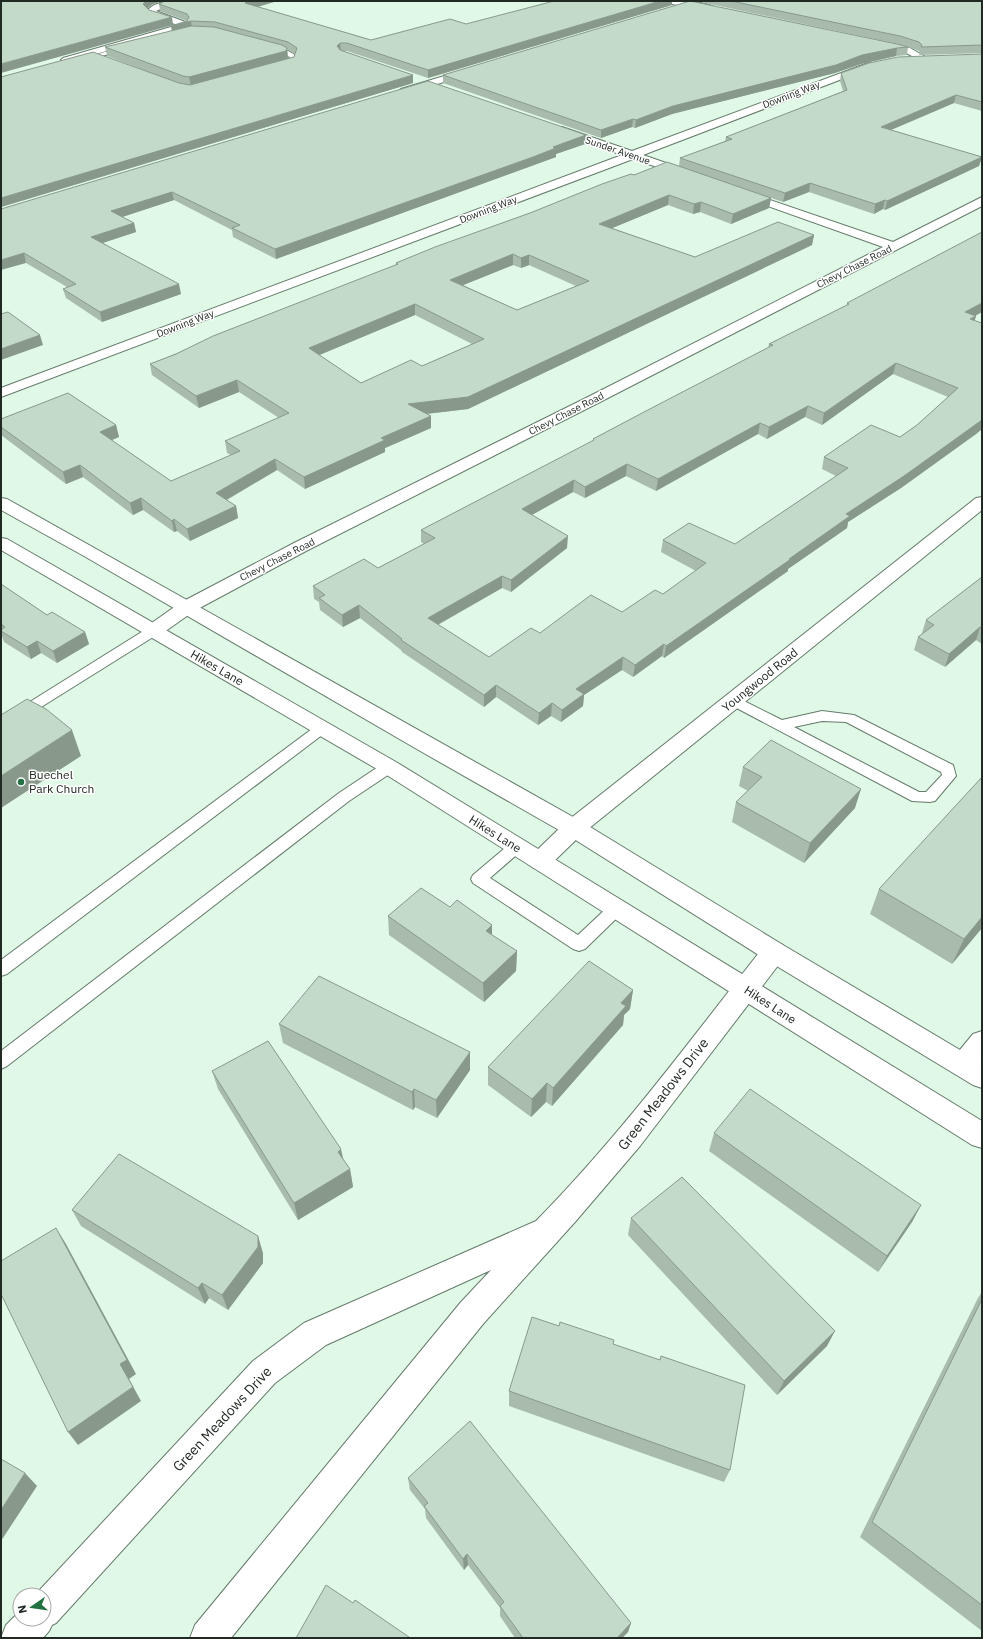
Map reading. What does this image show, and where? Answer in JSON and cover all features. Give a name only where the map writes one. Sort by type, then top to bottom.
[{"type":"street","points":[[57,65],[182,27],[185,25],[154,14],[150,11],[157,7],[176,1]]},
{"type":"street","points":[[671,6],[689,4],[720,11]]},
{"type":"street","points":[[867,42],[907,50],[924,59]]},
{"type":"street","points":[[896,60],[938,58]]},
{"type":"street","name":"Downing Way","points":[[1,393],[880,62]]},
{"type":"street","points":[[398,93],[482,67]]},
{"type":"street","points":[[414,78],[450,91]]},
{"type":"street","name":"Sunder Avenue","points":[[550,126],[696,177]]},
{"type":"street","points":[[732,190],[893,246]]},
{"type":"street","name":"Chevy Chase Road","points":[[153,631],[187,607],[300,546],[593,400],[982,201]]},
{"type":"street","name":"Youngwood Road","points":[[540,861],[574,828],[982,502]]},
{"type":"street","points":[[1,503],[187,607],[574,828],[774,952],[972,1071],[982,1042]]},
{"type":"street","name":"Hikes Lane","points":[[1,543],[388,767],[982,1136]]},
{"type":"street","name":"Green Meadows Drive","points":[[208,1638],[472,1313],[565,1212],[630,1137],[774,952]]},
{"type":"street","name":"Green Meadows Drive","points":[[52,1602],[264,1372],[315,1334],[547,1230]]},
{"type":"street","points":[[19,1638],[29,1627]]},
{"type":"lane","points":[[57,65],[185,33]]},
{"type":"lane","points":[[265,46],[286,52],[293,56],[291,63],[270,69]]},
{"type":"lane","points":[[96,56],[110,62]]},
{"type":"lane","points":[[1,726],[153,631]]},
{"type":"lane","points":[[734,701],[917,797],[930,797],[949,776],[948,769],[849,718],[822,716],[780,725]]},
{"type":"lane","points":[[1,970],[321,729]]},
{"type":"lane","points":[[1,1062],[344,797],[388,767]]},
{"type":"lane","points":[[516,847],[479,879],[579,944],[617,908]]},
{"type":"building","points":[[1,1],[146,1],[143,4],[149,10],[172,17],[1,64]]},
{"type":"building","points":[[165,1],[251,1],[245,3],[371,40],[450,19],[466,24],[554,1],[660,1],[428,70],[347,43],[340,43],[337,46],[340,50],[413,75],[1,198],[1,77],[93,52],[179,83],[190,85],[294,57],[297,48],[288,42],[215,22],[191,21],[171,26],[187,21],[189,17],[187,14],[159,4]]},
{"type":"building","points":[[690,1],[908,47],[862,55],[836,65],[673,106],[636,120],[633,119],[601,130],[443,75]]},
{"type":"building","points":[[731,1],[982,1],[982,45],[921,47],[922,45],[919,42],[900,36]]},
{"type":"building","points":[[191,26],[214,27],[282,45],[287,48],[286,51],[189,77],[105,47]]},
{"type":"building","points":[[982,54],[982,102],[956,95],[881,127],[982,157],[887,201],[885,200],[875,204],[810,183],[785,193],[680,158],[732,139],[726,137],[847,90],[841,73],[869,63],[898,57]]},
{"type":"building","points":[[428,81],[586,135],[553,147],[556,148],[533,157],[275,249],[232,228],[240,225],[172,192],[111,211],[134,223],[91,237],[179,284],[100,312],[63,289],[76,284],[24,253],[1,260],[1,209]]},
{"type":"building","points":[[667,162],[771,198],[733,214],[701,202],[694,204],[669,195],[599,224],[695,257],[778,222],[814,235],[468,397],[408,404],[431,416],[381,438],[385,440],[304,477],[275,459],[216,493],[236,506],[187,529],[174,519],[172,521],[141,498],[130,503],[80,465],[63,472],[1,427],[1,419],[68,393],[116,425],[100,432],[171,481],[240,451],[225,441],[289,413],[237,380],[196,396],[150,364],[176,354],[213,336],[398,264],[396,263],[435,247],[530,213],[602,184],[631,174],[634,175]],"holes":[[[513,254],[521,258],[529,255],[589,281],[517,310],[450,280]],[[415,304],[484,339],[422,366],[411,360],[361,383],[309,348]]]},
{"type":"building","points":[[982,232],[982,303],[965,312],[976,316],[970,319],[982,323],[982,420],[904,476],[846,514],[850,516],[666,646],[664,644],[635,665],[623,657],[576,689],[584,694],[562,710],[552,703],[539,713],[496,685],[484,695],[401,640],[402,639],[359,605],[342,615],[319,598],[325,595],[313,586],[364,559],[378,568],[435,538],[421,530],[773,345],[769,344],[849,304],[847,303]],"holes":[[[896,363],[958,388],[917,425],[900,437],[871,425],[824,457],[848,468],[735,544],[689,523],[663,540],[706,563],[663,594],[655,590],[622,612],[591,595],[540,633],[531,628],[489,657],[428,618],[502,576],[511,580],[568,536],[522,509],[574,480],[585,487],[627,464],[658,479],[760,423],[769,427],[808,406],[824,413]]]},
{"type":"building","points":[[8,312],[40,335],[1,349],[1,314]]},
{"type":"building","points":[[982,577],[982,628],[980,627],[949,654],[918,637],[934,625],[926,620]]},
{"type":"building","points":[[1,584],[47,615],[52,612],[85,632],[53,651],[37,641],[27,647],[1,631],[5,627],[1,624]]},
{"type":"building","points":[[27,699],[46,709],[72,730],[1,776],[1,715]]},
{"type":"building","points":[[771,740],[861,789],[810,843],[736,802],[762,777],[743,767]]},
{"type":"building","points":[[982,777],[982,917],[964,939],[879,889]]},
{"type":"building","points":[[421,888],[450,907],[457,900],[492,925],[486,931],[517,951],[483,983],[388,916]]},
{"type":"building","points":[[589,961],[633,990],[621,1003],[626,1006],[553,1088],[547,1083],[532,1099],[488,1067]]},
{"type":"building","points":[[319,976],[470,1052],[436,1100],[414,1089],[412,1092],[279,1024]]},
{"type":"building","points":[[268,1041],[341,1149],[338,1152],[350,1169],[294,1203],[212,1071]]},
{"type":"building","points":[[750,1089],[921,1205],[887,1256],[714,1133]]},
{"type":"building","points":[[119,1154],[258,1236],[258,1247],[222,1295],[202,1283],[198,1288],[72,1210]]},
{"type":"building","points":[[682,1177],[835,1331],[784,1381],[631,1218]]},
{"type":"building","points":[[56,1228],[127,1360],[120,1364],[133,1387],[68,1432],[1,1294],[1,1261]]},
{"type":"building","points":[[982,1299],[982,1605],[872,1522]]},
{"type":"building","points":[[532,1317],[559,1326],[560,1322],[614,1340],[613,1344],[660,1360],[661,1356],[745,1385],[730,1470],[509,1391]]},
{"type":"building","points":[[470,1421],[631,1623],[617,1638],[523,1638],[500,1606],[504,1602],[467,1554],[463,1559],[424,1506],[428,1503],[408,1478]]},
{"type":"building","points":[[1,1459],[25,1473],[1,1510]]},
{"type":"building","points":[[326,1585],[353,1603],[355,1600],[409,1637],[296,1638]]},
{"type":"place","name":"Buechel Park Church","points":[[21,782]]}]
